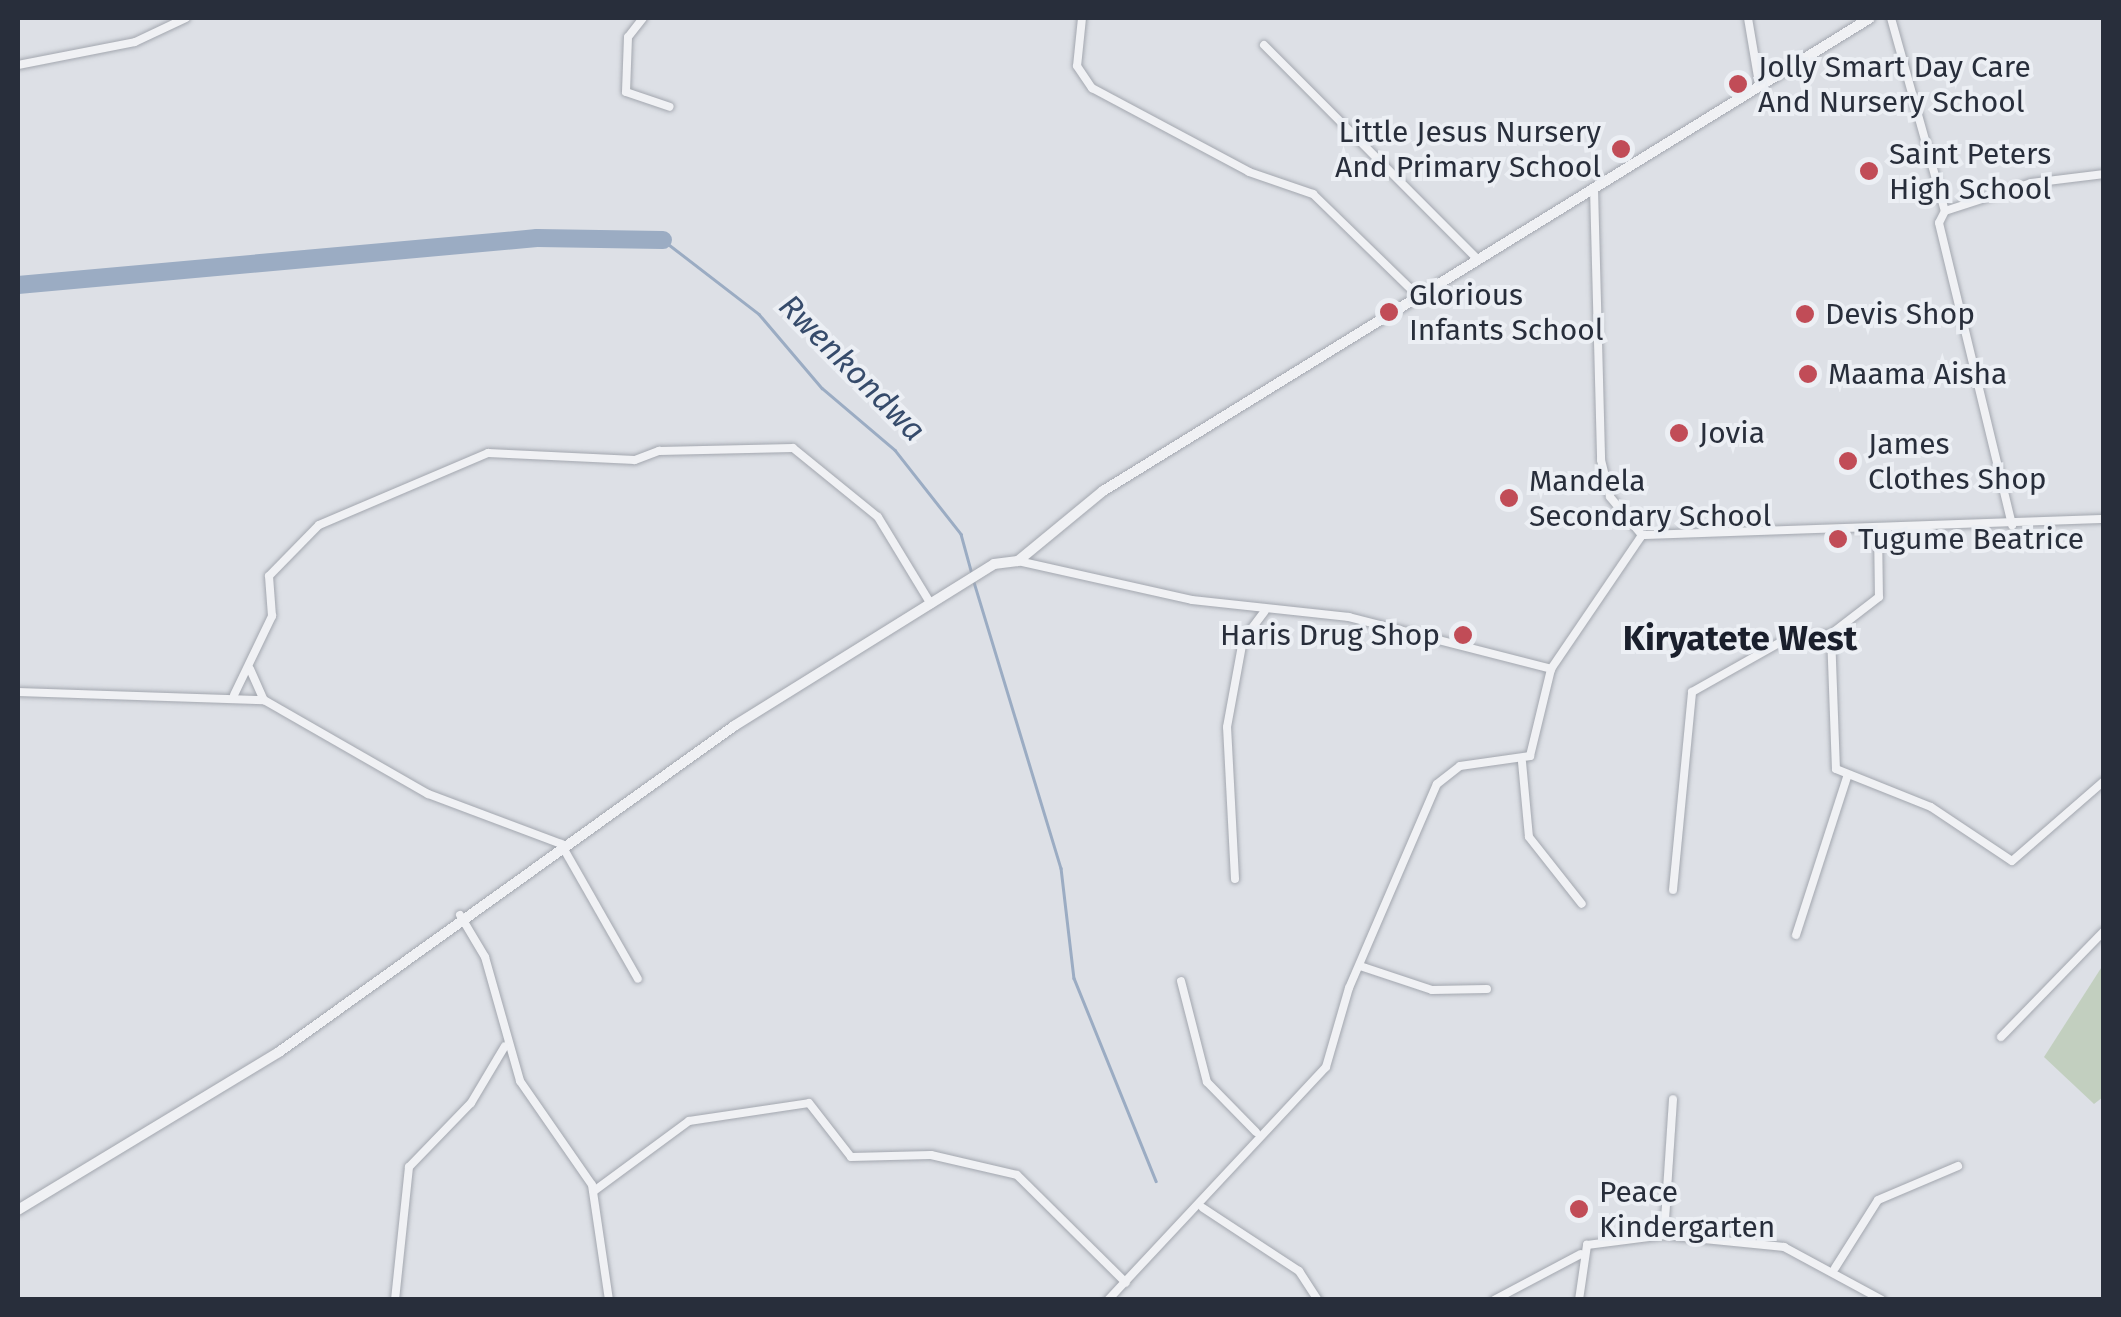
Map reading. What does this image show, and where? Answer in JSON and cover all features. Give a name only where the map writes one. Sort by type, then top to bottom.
[{"type":"street","points":[[18,65],[135,42],[186,18]]},
{"type":"street","points":[[643,18],[628,37],[626,92],[670,106]]},
{"type":"street","points":[[1082,18],[1078,66],[1092,88],[1249,172],[1313,194],[1419,297]]},
{"type":"street","points":[[1748,18],[1758,82]]},
{"type":"street","points":[[1018,561],[1103,491],[1758,82],[1870,18]]},
{"type":"street","points":[[1891,18],[1945,211]]},
{"type":"street","points":[[1264,45],[1477,259]]},
{"type":"street","points":[[2012,524],[1938,224],[1945,211],[2031,183],[2104,174]]},
{"type":"street","points":[[1594,184],[1604,482],[1642,535]]},
{"type":"street","points":[[234,695],[250,669],[256,634],[272,616],[271,572],[318,525],[488,454],[635,460],[793,448],[884,524],[931,605]]},
{"type":"street","points":[[1642,535],[2104,520]]},
{"type":"street","points":[[1673,890],[1692,692],[1786,639],[1832,634],[1879,597],[1878,528]]},
{"type":"street","points":[[1582,904],[1529,837],[1522,762],[1551,669],[1642,535]]},
{"type":"street","points":[[18,1210],[279,1052],[561,844],[994,564],[1018,561],[1265,610],[1350,616],[1551,669]]},
{"type":"street","points":[[1234,879],[1227,727],[1243,640],[1265,610]]},
{"type":"street","points":[[1832,634],[1834,761],[1848,778],[1931,806],[2012,861],[2070,801],[2104,781]]},
{"type":"street","points":[[250,669],[264,700]]},
{"type":"street","points":[[18,692],[234,695],[264,700],[428,794],[561,844],[638,979]]},
{"type":"street","points":[[1108,1300],[1204,1208],[1256,1132],[1332,1058],[1360,966],[1438,784],[1460,766],[1522,762]]},
{"type":"street","points":[[1796,935],[1848,778]]},
{"type":"street","points":[[460,916],[485,956],[505,1046],[594,1191],[608,1300]]},
{"type":"street","points":[[2001,1037],[2104,931]]},
{"type":"street","points":[[1360,966],[1432,990],[1487,990]]},
{"type":"street","points":[[1181,981],[1207,1082],[1256,1132]]},
{"type":"street","points":[[395,1300],[409,1167],[471,1103],[505,1046]]},
{"type":"street","points":[[1664,1234],[1673,1098]]},
{"type":"street","points":[[594,1191],[689,1121],[809,1103],[852,1157],[931,1154],[1017,1176],[1126,1283]]},
{"type":"street","points":[[1835,1268],[1878,1200],[1958,1166]]},
{"type":"street","points":[[1204,1208],[1299,1271],[1318,1300]]},
{"type":"street","points":[[1494,1300],[1581,1254],[1594,1243],[1664,1234],[1767,1242],[1835,1268],[1882,1300]]},
{"type":"street","points":[[1579,1300],[1581,1254]]},
{"type":"green space","points":[[2103,965],[2103,1097],[2094,1104],[2044,1057]]},
{"type":"waterway","name":"Rwenkondwa","points":[[18,285],[537,238],[663,240]]},
{"type":"waterway","name":"Rwenkondwa","points":[[663,240],[759,314],[822,388],[895,450],[961,534],[972,574]]},
{"type":"waterway","name":"Rwenkondwa","points":[[974,582],[1061,868],[1074,978],[1156,1181]]},
{"type":"place","name":"Jolly Smart Day Care And Nursery School","points":[[1738,84]]},
{"type":"place","name":"Little Jesus Nursery And Primary School","points":[[1621,149]]},
{"type":"place","name":"Saint Peters High School","points":[[1869,171]]},
{"type":"place","name":"Glorious Infants School","points":[[1389,312]]},
{"type":"place","name":"Devis Shop","points":[[1805,314]]},
{"type":"place","name":"Maama Aisha","points":[[1808,374]]},
{"type":"place","name":"Jovia","points":[[1679,433]]},
{"type":"place","name":"James Clothes Shop","points":[[1848,461]]},
{"type":"place","name":"Mandela Secondary School","points":[[1509,498]]},
{"type":"place","name":"Tugume Beatrice","points":[[1838,539]]},
{"type":"place","name":"Haris Drug Shop","points":[[1463,635]]},
{"type":"place","name":"Peace Kindergarten","points":[[1579,1209]]},
{"type":"district","name":"Kiryatete West","points":[[1740,638]]}]
